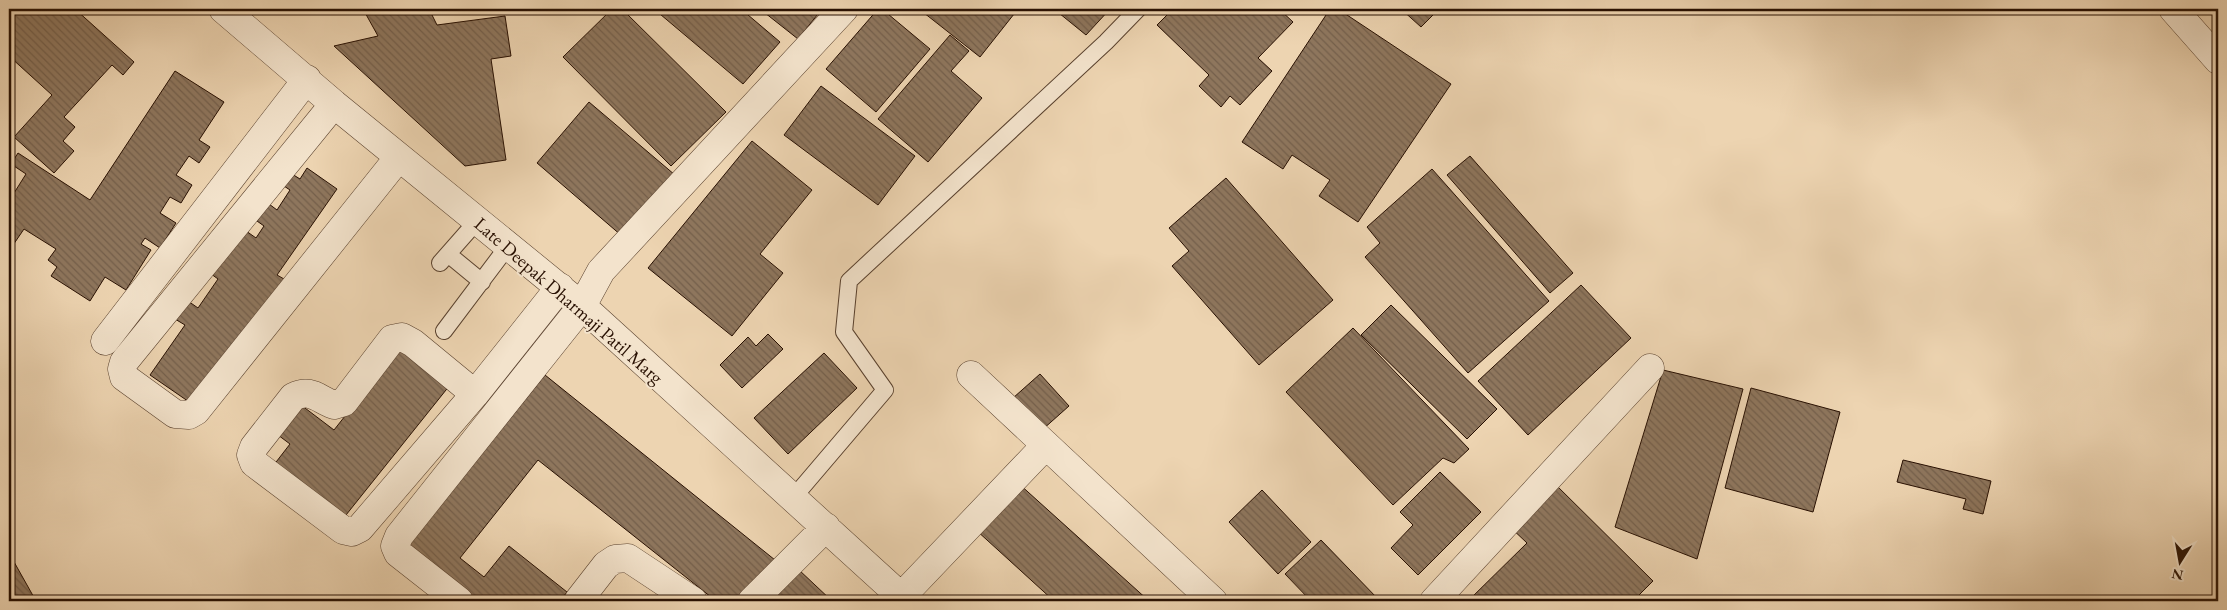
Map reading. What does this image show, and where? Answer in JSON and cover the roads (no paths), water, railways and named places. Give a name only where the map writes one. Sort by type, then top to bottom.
[{"type":"street","name":"Late Deepak Dharmaji Patil Marg","points":[[223,9],[334,104],[582,306],[903,599]]},
{"type":"street","points":[[459,601],[398,553],[395,546],[399,536],[582,306],[601,271],[844,9]]},
{"type":"street","points":[[2173,9],[2218,60]]},
{"type":"street","points":[[105,341],[306,79]]},
{"type":"street","points":[[334,104],[124,362],[122,369],[124,377],[175,414],[190,415],[196,411],[399,157]]},
{"type":"street","points":[[474,394],[413,343],[402,337],[392,339],[344,402],[334,406],[313,394],[302,393],[293,397],[254,447],[252,455],[254,463],[343,530],[352,532],[360,528],[474,394],[560,287]]},
{"type":"street","points":[[1434,601],[1650,368]]},
{"type":"street","points":[[971,374],[1213,601]]},
{"type":"street","points":[[903,599],[1046,445]]},
{"type":"street","points":[[752,601],[826,528]]},
{"type":"street","points":[[578,601],[606,565],[615,559],[628,558],[693,601]]},
{"type":"lane","points":[[793,498],[885,390],[844,332],[849,281],[1106,42],[1138,9]]},
{"type":"lane","points":[[477,220],[444,259],[482,282]]},
{"type":"lane","points":[[444,331],[508,246]]}]
